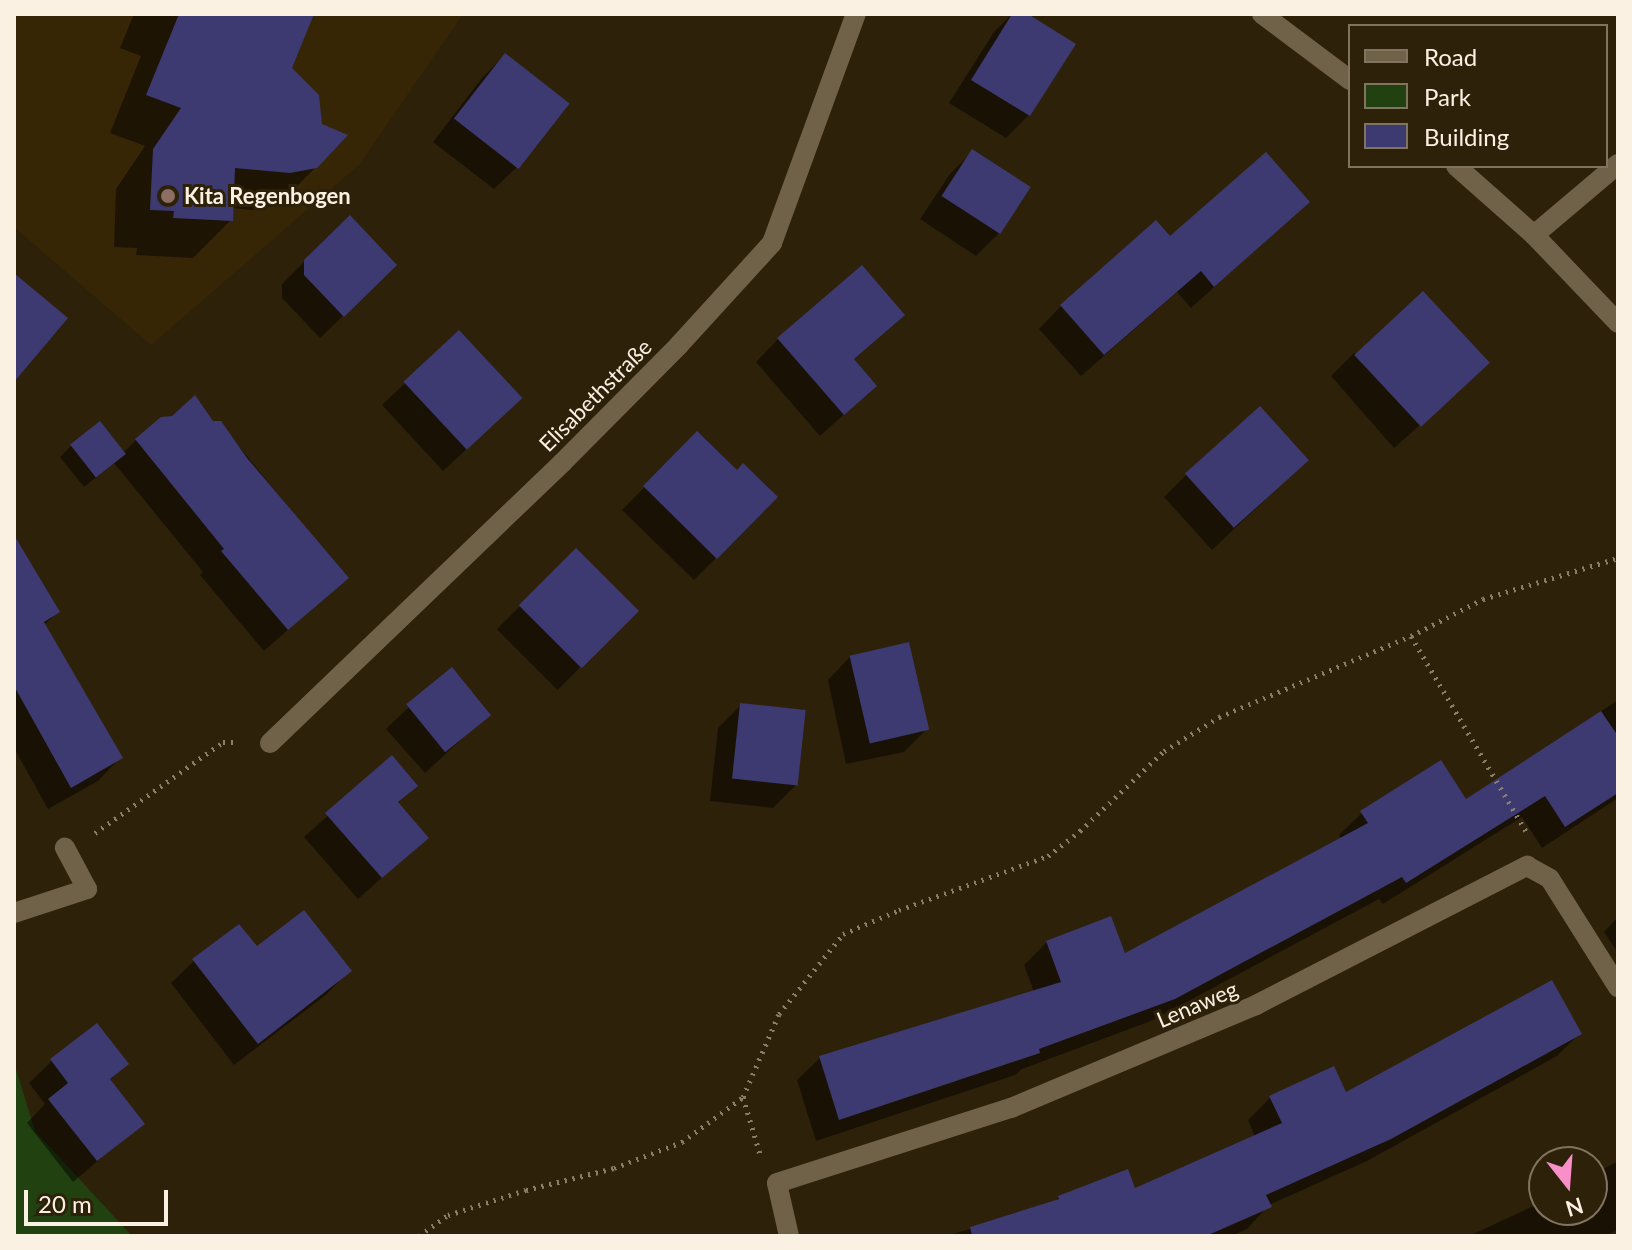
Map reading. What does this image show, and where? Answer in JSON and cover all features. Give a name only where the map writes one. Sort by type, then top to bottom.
[{"type":"street","name":"Elisabethstraße","points":[[270,743],[562,463],[679,345],[772,243],[856,14]]},
{"type":"street","points":[[1262,14],[1348,78]]},
{"type":"street","points":[[1534,235],[1618,164]]},
{"type":"street","points":[[1458,168],[1534,235],[1618,323]]},
{"type":"street","points":[[14,913],[87,889],[65,848]]},
{"type":"street","points":[[1527,866],[1550,879],[1618,987]]},
{"type":"street","name":"Lenaweg","points":[[777,1183],[1011,1108],[1256,1005],[1527,866]]},
{"type":"street","points":[[777,1183],[789,1236]]},
{"type":"path","points":[[419,1236],[448,1215],[526,1190],[614,1168],[682,1142],[743,1097],[779,1014],[843,934],[899,910],[1048,856],[1080,831],[1164,751],[1219,717],[1411,636],[1483,599],[1618,558]]},
{"type":"path","points":[[1411,636],[1528,836],[1527,866]]},
{"type":"path","points":[[65,848],[87,839],[223,742],[270,743]]},
{"type":"path","points":[[743,1097],[762,1160],[777,1183]]},
{"type":"shaded area","name":"Kita Regenbogen","points":[[14,14],[463,14],[359,165],[151,345],[14,227]]},
{"type":"green space","points":[[14,1063],[35,1131],[132,1236],[14,1236]]},
{"type":"building","points":[[179,14],[314,14],[292,68],[319,95],[322,124],[348,135],[317,168],[290,173],[235,168],[233,221],[173,218],[174,211],[150,210],[153,149],[181,108],[146,95]]},
{"type":"building","points":[[1012,14],[1028,14],[1076,44],[1030,116],[971,80]]},
{"type":"building","points":[[505,53],[570,103],[519,169],[454,118]]},
{"type":"building","points":[[972,149],[1031,187],[1000,234],[942,196]]},
{"type":"building","points":[[1266,152],[1310,202],[1214,287],[1201,271],[1104,355],[1060,305],[1156,220],[1170,236]]},
{"type":"building","points":[[350,215],[397,265],[344,317],[304,275],[304,260]]},
{"type":"building","points":[[862,265],[905,315],[854,359],[877,386],[844,415],[777,338]]},
{"type":"building","points":[[14,273],[68,318],[14,382]]},
{"type":"building","points":[[1423,291],[1490,363],[1421,427],[1354,355]]},
{"type":"building","points":[[459,330],[522,398],[467,450],[403,382]]},
{"type":"building","points":[[195,395],[213,421],[221,421],[247,458],[349,578],[288,630],[221,551],[224,549],[135,439],[161,417],[172,416]]},
{"type":"building","points":[[1260,406],[1309,460],[1234,528],[1185,474]]},
{"type":"building","points":[[100,421],[126,454],[96,477],[70,444]]},
{"type":"building","points":[[697,431],[737,470],[743,463],[778,497],[717,559],[643,486]]},
{"type":"building","points":[[14,535],[60,612],[44,622],[123,758],[71,788],[14,686]]},
{"type":"building","points":[[576,548],[639,611],[582,668],[519,605]]},
{"type":"building","points":[[909,642],[929,730],[870,743],[850,656]]},
{"type":"building","points":[[452,667],[491,715],[445,752],[406,704]]},
{"type":"building","points":[[740,703],[806,710],[798,785],[732,779]]},
{"type":"building","points":[[1601,711],[1618,736],[1618,793],[1565,827],[1545,796],[1406,883],[1402,877],[1175,999],[1039,1049],[1040,1053],[839,1120],[819,1056],[1061,982],[1046,941],[1111,916],[1125,953],[1368,823],[1360,811],[1441,760],[1466,799]]},
{"type":"building","points":[[392,755],[418,786],[398,802],[429,838],[382,878],[325,813]]},
{"type":"building","points":[[304,910],[352,971],[258,1044],[192,959],[239,924],[257,946]]},
{"type":"building","points":[[1552,980],[1582,1034],[1391,1139],[1266,1195],[1272,1207],[1206,1236],[972,1236],[970,1227],[1059,1199],[1058,1196],[1128,1169],[1135,1188],[1282,1123],[1269,1096],[1334,1066],[1346,1092]]},
{"type":"building","points":[[97,1023],[129,1064],[110,1079],[145,1124],[97,1161],[48,1099],[68,1083],[50,1059]]},
{"type":"place","name":"Kita Regenbogen","points":[[168,196]]}]
